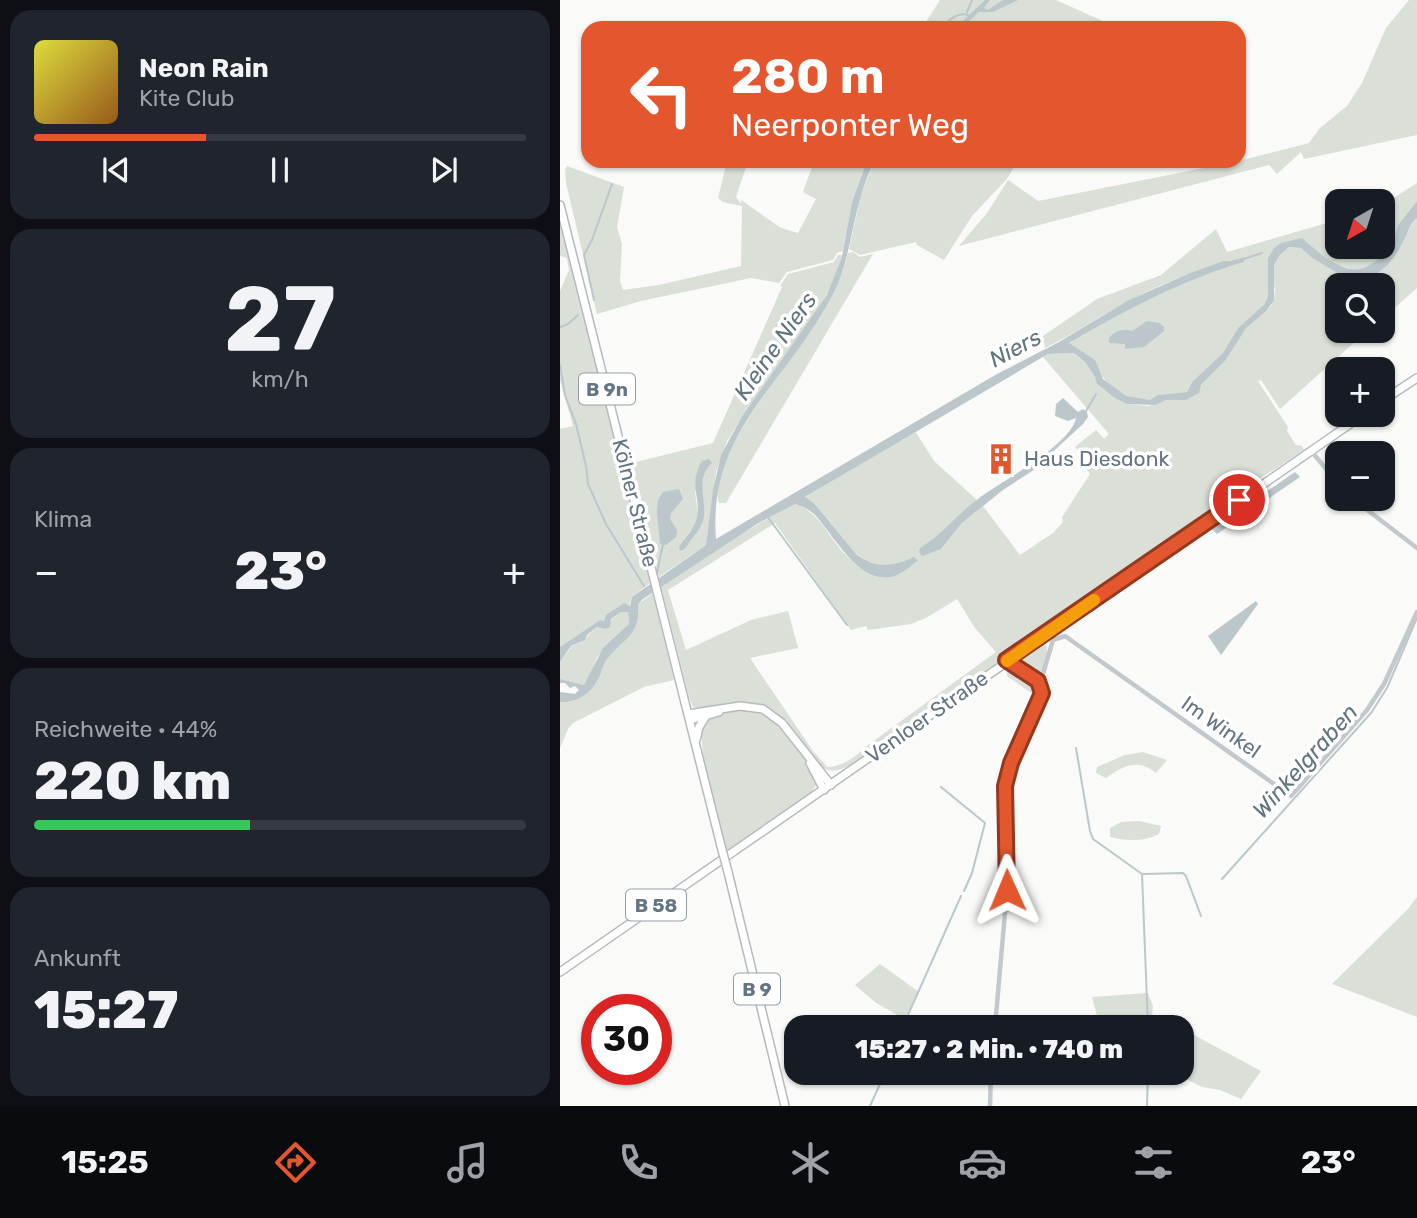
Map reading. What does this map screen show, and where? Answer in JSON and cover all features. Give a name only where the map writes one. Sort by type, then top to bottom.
[{"type":"main road","name":"Kölner Straße","points":[[560,205],[689,717]]},
{"type":"main road","points":[[1395,392],[1417,378]]},
{"type":"main road","name":"Venloer Straße","points":[[560,972],[1006,660],[1346,427]]},
{"type":"main road","points":[[689,717],[706,716],[732,706]]},
{"type":"main road","points":[[689,717],[732,706],[748,706],[770,713],[787,729],[827,787]]},
{"type":"main road","points":[[696,744],[699,727],[706,716]]},
{"type":"main road","name":"B 9","points":[[689,717],[785,1106]]},
{"type":"main road","points":[[806,756],[822,772],[827,787]]},
{"type":"main road","points":[[822,772],[846,774]]},
{"type":"street","points":[[1311,451],[1325,468]]},
{"type":"street","points":[[1369,511],[1417,548]]},
{"type":"street","name":"Im Winkel","points":[[1038,681],[1053,640],[1065,636],[1291,796],[1367,710],[1384,684],[1417,612]]},
{"type":"street","points":[[996,1015],[1007,890],[1005,786],[1011,763],[1042,693],[1038,681],[1006,660]]},
{"type":"street","points":[[990,1106],[991,1085]]},
{"type":"shaded area","points":[[940,0],[985,0],[962,21],[926,21]]},
{"type":"shaded area","points":[[985,0],[990,0],[984,8],[988,10],[1003,0],[1018,0],[993,12],[979,12],[969,21],[962,21]]},
{"type":"shaded area","points":[[990,0],[1056,0],[1103,21],[969,21]]},
{"type":"shaded area","points":[[1409,0],[1417,0],[1417,135],[1304,159],[1301,152],[1277,174],[1269,165],[959,246],[987,213],[1008,180],[1038,201],[1204,168],[1246,168],[1246,159],[1309,143],[1319,129],[1347,106],[1362,83],[1386,28]]},
{"type":"shaded area","points":[[567,166],[624,187],[617,227],[622,244],[620,281],[623,290],[659,285],[741,266],[742,206],[723,202],[718,198],[725,168],[746,168],[736,197],[741,204],[741,200],[781,228],[798,233],[816,199],[803,192],[812,168],[864,168],[852,202],[843,251],[837,253],[833,260],[787,272],[779,283],[751,278],[641,301],[597,314],[566,183]]},
{"type":"shaded area","points":[[864,168],[871,168],[862,192],[843,270],[833,294],[815,325],[737,436],[724,467],[717,500],[716,539],[997,374],[1059,342],[1129,300],[1190,273],[1223,261],[1244,257],[1244,262],[1197,278],[1154,297],[1069,343],[1095,360],[1103,379],[1126,396],[1150,400],[1158,395],[1187,392],[1192,382],[1223,353],[1238,328],[1265,304],[1268,296],[1268,258],[1281,243],[1302,238],[1325,259],[1353,269],[1362,268],[1378,259],[1393,259],[1378,273],[1338,273],[1301,248],[1289,247],[1274,265],[1274,301],[1246,328],[1225,361],[1201,385],[1199,393],[1186,400],[1166,400],[1155,405],[1127,404],[1097,384],[1085,362],[1074,353],[1048,354],[805,497],[814,503],[863,559],[884,565],[914,557],[918,561],[894,576],[870,574],[848,557],[815,515],[795,504],[757,524],[643,599],[638,604],[634,629],[607,660],[594,685],[580,698],[560,702],[560,692],[575,694],[579,690],[575,686],[570,688],[565,683],[560,683],[560,679],[584,685],[603,648],[629,624],[628,612],[621,612],[611,619],[610,627],[597,627],[585,640],[571,646],[560,662],[560,647],[600,620],[604,621],[606,615],[624,603],[630,606],[632,597],[706,545],[713,490],[721,455],[741,418],[827,295],[842,257],[852,202]]},
{"type":"shaded area","points":[[871,168],[1014,168],[1006,180],[972,216],[944,260],[916,242],[860,255],[849,249],[861,195]]},
{"type":"shaded area","points":[[1417,183],[1417,201],[1398,225],[1395,235],[1395,209],[1395,197]]},
{"type":"shaded area","points":[[1417,201],[1417,218],[1410,226],[1395,256],[1398,225]]},
{"type":"shaded area","points":[[560,218],[626,474],[650,583],[632,597],[629,606],[627,604],[604,621],[600,620],[560,647],[560,429],[573,426],[560,380],[560,291],[569,270],[567,258],[560,256]]},
{"type":"shaded area","points":[[1417,218],[1417,288],[1395,307],[1395,273],[1378,273],[1395,259],[1410,226]]},
{"type":"shaded area","points":[[1325,223],[1325,259],[1307,243],[1281,243],[1274,248],[1268,258],[1266,304],[1238,328],[1223,353],[1192,382],[1187,392],[1159,395],[1150,400],[1127,397],[1111,386],[1086,357],[1068,345],[1175,287],[1244,262],[1244,257],[1223,261],[1150,290],[1045,348],[1043,336],[1097,299],[1161,275],[1216,229],[1227,252]]},
{"type":"shaded area","points":[[1289,247],[1301,248],[1312,258],[1341,273],[1325,273],[1325,343],[1354,343],[1338,357],[1325,357],[1325,369],[1280,409],[1261,380],[1258,381],[1288,427],[1287,431],[1296,445],[1302,446],[1304,450],[1241,491],[1195,530],[1043,634],[1048,653],[1038,681],[1042,693],[1040,699],[1007,676],[1006,660],[860,760],[834,771],[818,765],[792,730],[772,712],[760,706],[746,703],[693,707],[661,587],[677,576],[795,504],[819,521],[849,558],[883,578],[918,562],[886,565],[864,559],[856,554],[814,503],[804,498],[915,431],[934,461],[977,500],[933,540],[920,548],[941,549],[962,523],[983,506],[1020,555],[1053,533],[1063,522],[1062,517],[1090,474],[1079,459],[1084,457],[1075,447],[1096,430],[1104,439],[1109,434],[1043,357],[1048,354],[1074,353],[1085,362],[1104,390],[1127,404],[1149,406],[1166,400],[1183,399],[1225,361],[1245,328],[1271,306],[1275,289],[1274,265]],"holes":[[[775,523],[851,630],[866,626],[868,630],[911,624],[957,599],[975,628],[996,652],[852,758],[842,764],[827,767],[813,751],[750,658],[798,648],[788,611],[751,620],[686,650],[668,590]]]},
{"type":"shaded area","points":[[853,252],[860,257],[873,254],[726,503],[719,503],[718,484],[725,461],[738,435],[820,318],[848,253]]},
{"type":"shaded area","points":[[838,255],[843,255],[836,277],[818,311],[727,441],[716,472],[706,545],[659,577],[628,464],[713,443],[782,287],[780,286],[788,274],[834,262]],"holes":[[[709,459],[701,489],[704,516],[701,526],[686,547],[679,546],[695,525],[698,514],[695,492]]]},
{"type":"shaded area","points":[[1326,259],[1380,259],[1366,269],[1339,266]]},
{"type":"shaded area","points":[[1147,321],[1159,323],[1164,327],[1164,331],[1144,347],[1125,349],[1125,344],[1109,343],[1109,338],[1114,334],[1123,330],[1132,331]]},
{"type":"shaded area","points":[[1063,398],[1078,412],[1083,409],[1087,412],[1088,417],[1083,424],[1032,471],[962,523],[941,549],[922,556],[920,548],[970,505],[1062,440],[1076,418],[1068,421],[1055,416],[1056,404]]},
{"type":"shaded area","points":[[709,459],[712,463],[704,475],[702,488],[702,523],[686,547],[680,551],[679,546],[697,517],[695,484],[698,469],[702,461]]},
{"type":"shaded area","points":[[1295,472],[1300,477],[1217,534],[1212,529]]},
{"type":"shaded area","points":[[679,489],[683,499],[671,513],[670,519],[677,530],[676,537],[666,545],[660,544],[658,500],[663,492]]},
{"type":"shaded area","points":[[653,593],[674,680],[644,687],[573,723],[560,748],[560,702],[580,698],[590,690],[607,660],[634,629],[638,604]]},
{"type":"shaded area","points":[[1256,601],[1258,604],[1221,655],[1208,636]]},
{"type":"shaded area","points":[[621,612],[628,612],[629,624],[597,657],[584,685],[560,679],[560,662],[572,646]]},
{"type":"shaded area","points":[[746,709],[759,712],[781,727],[806,760],[817,784],[809,795],[727,851],[709,784],[702,731],[705,722],[713,716]]},
{"type":"shaded area","points":[[1143,752],[1167,760],[1156,773],[1143,766],[1131,765],[1106,778],[1096,773],[1097,767],[1125,755]]},
{"type":"shaded area","points":[[1139,821],[1161,826],[1159,834],[1135,840],[1110,837],[1110,828],[1121,822]]},
{"type":"shaded area","points":[[1417,897],[1417,1017],[1332,984],[1408,909]]},
{"type":"shaded area","points":[[880,964],[919,992],[908,1015],[897,1015],[876,1003],[855,985]]},
{"type":"shaded area","points":[[1148,993],[1153,1006],[1152,1015],[1097,1015],[1092,997]]},
{"type":"shaded area","points":[[1194,1035],[1261,1071],[1241,1099],[1220,1090],[1194,1083]]},
{"type":"waterway","points":[[967,12],[972,0]]},
{"type":"waterway","points":[[949,21],[962,14],[971,16]]},
{"type":"waterway","points":[[594,300],[584,255],[612,184]]},
{"type":"waterway","points":[[1244,259],[1262,253]]},
{"type":"waterway","points":[[560,327],[578,315]]},
{"type":"waterway","points":[[560,365],[565,395],[576,424],[586,466],[588,484],[606,524],[644,586]]},
{"type":"waterway","points":[[1086,411],[1096,394]]},
{"type":"waterway","points":[[767,516],[847,625]]},
{"type":"waterway","points":[[656,577],[663,544]]},
{"type":"waterway","name":"Winkelgraben","points":[[1222,879],[1371,713],[1387,688],[1417,618]]},
{"type":"waterway","name":"Winkelgraben","points":[[1076,748],[1093,839],[1142,874],[1148,1015]]},
{"type":"waterway","points":[[941,787],[985,823],[972,873],[964,891]]},
{"type":"waterway","points":[[1143,874],[1183,873],[1201,916]]},
{"type":"waterway","points":[[908,1015],[961,896]]},
{"type":"waterway","points":[[870,1106],[880,1085]]},
{"type":"waterway","name":"Winkelgraben","points":[[1147,1106],[1148,1085]]},
{"type":"slow traffic","points":[[1007,661],[1094,600]]},
{"type":"place","name":"Haus Diesdonk","points":[[1001,459]]},
{"type":"route","points":[[1007,890],[1005,786],[1011,763],[1042,693],[1038,681],[1006,660],[1239,500]]},
{"type":"water label","name":"Kleine Niers","points":[[775,346]]},
{"type":"water label","name":"Niers","points":[[1015,348]]}]
